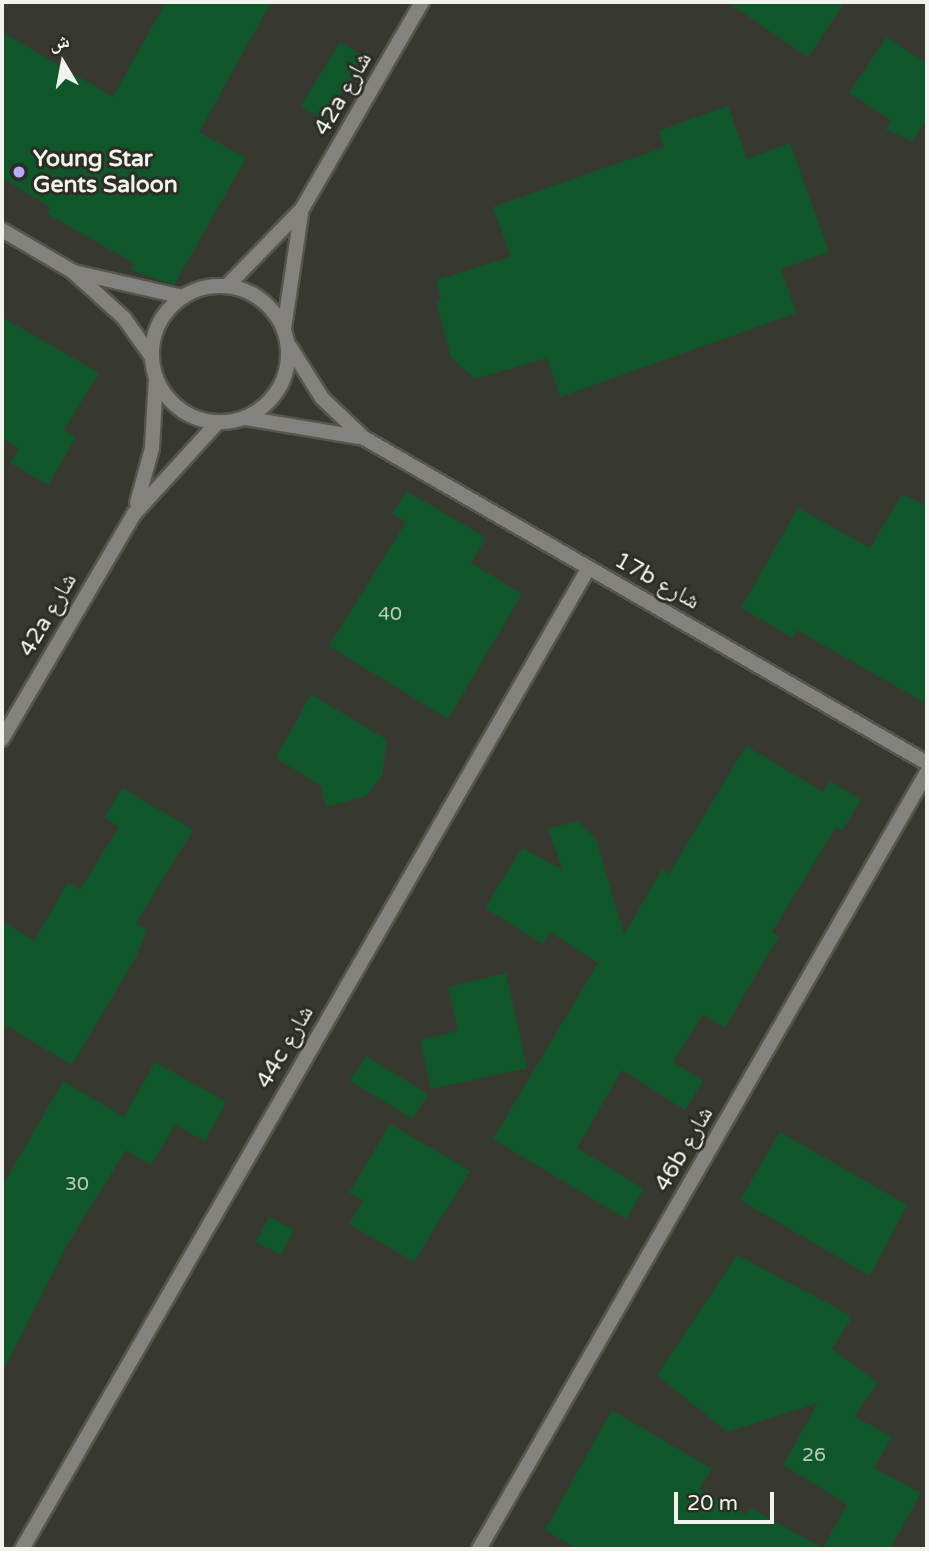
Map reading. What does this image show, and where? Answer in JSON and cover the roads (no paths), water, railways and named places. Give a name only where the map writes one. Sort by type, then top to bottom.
[{"type":"street","name":"42a شارع","points":[[227,286],[302,209],[422,2]]},
{"type":"street","name":"42a شارع","points":[[284,330],[302,209]]},
{"type":"street","points":[[2,230],[72,271],[124,318],[151,356],[156,378],[170,401],[192,416],[217,423],[244,418],[279,389],[290,347],[271,308],[250,293],[227,286],[183,298],[72,271]]},
{"type":"street","points":[[151,356],[159,323],[183,298]]},
{"type":"street","name":"17b شارع","points":[[290,347],[322,398],[364,439],[927,763]]},
{"type":"street","name":"42a شارع","points":[[134,514],[152,448],[156,378]]},
{"type":"street","name":"17b شارع","points":[[244,418],[364,439]]},
{"type":"street","name":"42a شارع","points":[[2,739],[134,514],[217,423]]},
{"type":"street","name":"44c شارع","points":[[22,1549],[588,569]]},
{"type":"street","name":"46b شارع","points":[[479,1549],[927,772]]},
{"type":"place","name":"Young Star Gents Saloon","points":[[19,172]]}]
